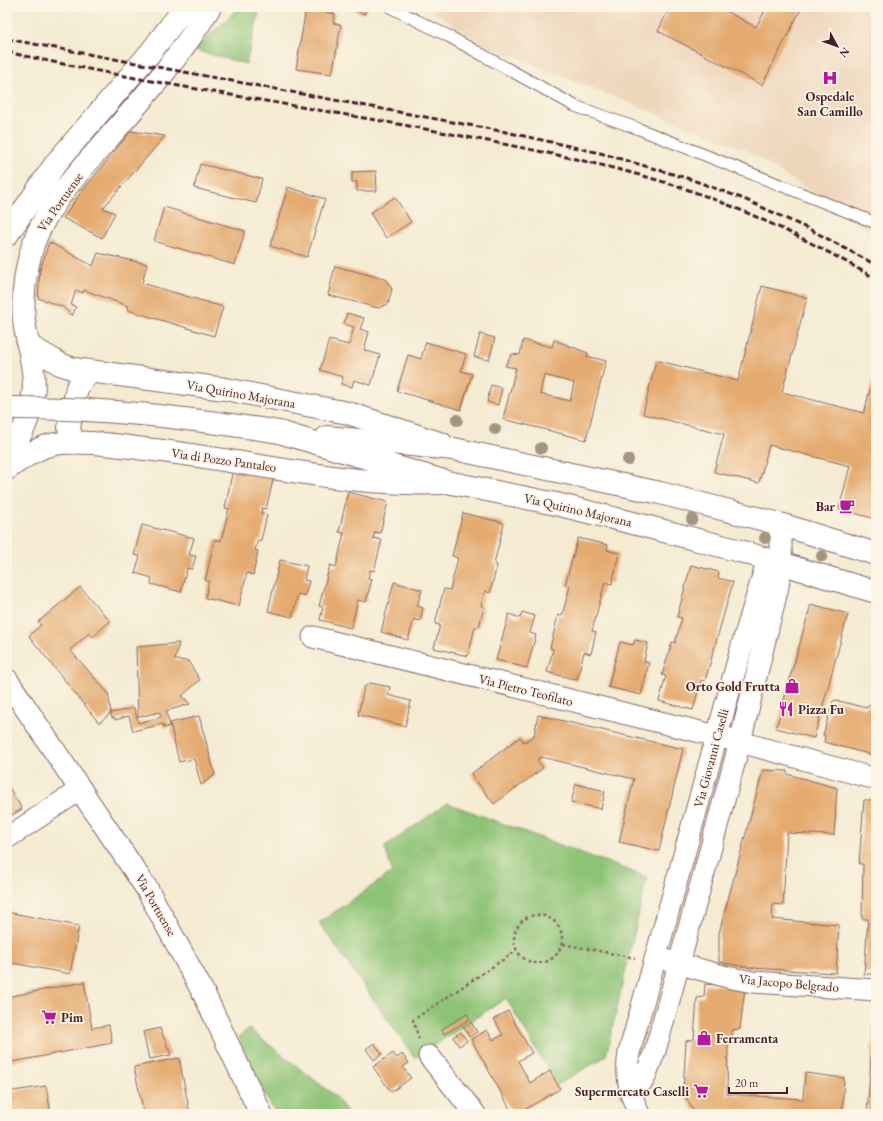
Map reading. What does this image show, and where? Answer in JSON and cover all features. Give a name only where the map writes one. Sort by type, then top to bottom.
[{"type":"main road","name":"Via Portuense","points":[[7,235],[56,163],[150,53],[185,7]]},
{"type":"main road","name":"Via Portuense","points":[[7,455],[22,436],[32,404],[33,372],[24,308],[26,278],[34,241],[61,196],[177,57],[210,7]]},
{"type":"main road","name":"Via Quirino Majorana","points":[[28,345],[60,364],[74,369],[224,390],[348,413],[454,449]]},
{"type":"main road","points":[[73,442],[68,428],[77,388],[85,377],[92,372]]},
{"type":"main road","name":"Via Quirino Majorana","points":[[7,408],[51,408],[154,415],[279,432],[454,449],[660,492],[780,524],[876,554]]},
{"type":"main road","name":"Via Quirino Majorana","points":[[279,432],[447,482],[556,504],[775,561],[876,592]]},
{"type":"main road","name":"Via di Pozzo Pantaleo","points":[[7,469],[44,447],[73,442],[200,456],[357,481],[406,483],[447,482]]},
{"type":"main road","points":[[775,561],[780,524]]},
{"type":"main road","name":"Via Portuense","points":[[7,680],[136,870],[171,931],[204,994],[260,1114]]},
{"type":"main road","name":"Via Portuense","points":[[7,694],[27,711]]},
{"type":"street","name":"Via Giovanni Caselli","points":[[631,1094],[627,1075],[627,1065],[716,736],[775,561]]},
{"type":"street","name":"Via Giovanni Caselli","points":[[631,1094],[644,1079],[648,1069],[740,742],[778,588],[775,561]]},
{"type":"street","name":"Via Pietro Teofilato","points":[[313,637],[740,742],[876,779]]},
{"type":"street","points":[[7,838],[81,789]]},
{"type":"street","points":[[656,958],[679,963]]},
{"type":"street","name":"Via Jacopo Belgrado","points":[[679,963],[727,977],[753,982],[876,990]]},
{"type":"street","points":[[429,1056],[475,1114]]},
{"type":"street","points":[[631,1094],[639,1114]]},
{"type":"lane","points":[[390,7],[450,37],[575,106],[639,129],[876,223]]},
{"type":"path","points":[[535,914],[546,915],[556,922],[562,932],[563,944],[558,954],[548,962],[536,964],[525,960],[516,951],[513,939],[516,928],[524,919],[535,914]]},
{"type":"path","points":[[563,944],[636,958]]},
{"type":"path","points":[[429,1056],[422,1046],[414,1020],[516,951]]},
{"type":"shaded area","points":[[426,7],[876,7],[876,234],[745,149],[482,44]]},
{"type":"green space","points":[[240,7],[260,8],[246,64],[194,50]]},
{"type":"green space","points":[[447,803],[647,877],[606,1056],[557,1085],[506,998],[415,1058],[319,923],[392,872],[385,847]]},
{"type":"green space","points":[[249,1029],[335,1096],[349,1114],[276,1114],[256,1079],[239,1037]]},
{"type":"building","points":[[345,7],[368,7],[364,14]]},
{"type":"building","points":[[670,7],[718,7],[756,27],[767,7],[802,7],[762,85],[658,31]]},
{"type":"building","points":[[306,8],[335,14],[333,23],[341,25],[332,74],[296,69]]},
{"type":"building","points":[[131,131],[165,136],[103,208],[115,213],[102,238],[63,218],[79,195]]},
{"type":"building","points":[[200,164],[262,179],[256,203],[194,188]]},
{"type":"building","points":[[376,171],[377,191],[357,191],[357,182],[352,182],[352,172]]},
{"type":"building","points":[[288,187],[325,199],[307,257],[270,246]]},
{"type":"building","points":[[395,197],[411,222],[386,238],[370,213]]},
{"type":"building","points":[[164,207],[245,231],[235,265],[154,241]]},
{"type":"building","points":[[49,242],[93,266],[98,253],[147,264],[142,283],[223,307],[214,336],[127,310],[128,306],[84,290],[83,293],[76,290],[71,305],[76,307],[72,316],[63,307],[38,298],[40,270]]},
{"type":"building","points":[[335,266],[385,279],[392,289],[388,304],[378,308],[328,295]]},
{"type":"building","points":[[762,286],[807,298],[782,392],[864,413],[876,366],[876,519],[839,509],[850,466],[769,445],[759,483],[714,472],[724,434],[643,414],[656,360],[738,381]]},
{"type":"building","points":[[347,313],[364,318],[360,329],[369,332],[364,350],[380,355],[371,385],[354,380],[352,387],[341,384],[343,377],[320,370],[329,340],[349,345],[354,327],[344,324]]},
{"type":"building","points":[[480,334],[495,338],[489,360],[474,357]]},
{"type":"building","points":[[523,340],[552,347],[554,340],[588,353],[587,356],[606,361],[586,440],[503,419],[516,368],[505,366],[512,354],[520,355]],"holes":[[[544,375],[574,383],[570,401],[540,394]]]},
{"type":"building","points":[[426,342],[466,354],[461,371],[472,374],[461,410],[397,391],[408,355],[421,359]]},
{"type":"building","points":[[491,385],[502,388],[498,405],[487,402]]},
{"type":"building","points":[[233,469],[274,476],[266,509],[262,508],[261,513],[267,515],[261,540],[258,540],[255,550],[258,551],[253,575],[247,573],[239,606],[205,598],[209,581],[205,581],[215,539],[221,541],[229,509],[225,508]]},
{"type":"building","points":[[348,492],[388,502],[380,533],[375,532],[373,538],[382,540],[374,571],[370,570],[368,578],[372,579],[366,602],[358,600],[351,628],[320,620],[323,607],[319,606],[330,565],[336,567],[344,533],[339,532]]},
{"type":"building","points":[[463,513],[504,523],[494,564],[497,565],[490,593],[485,591],[481,606],[484,607],[479,627],[475,627],[468,656],[434,648],[440,625],[435,624],[444,589],[450,590],[458,558],[452,556]]},
{"type":"building","points":[[142,525],[194,538],[189,555],[196,556],[192,569],[187,568],[181,592],[151,584],[152,578],[135,573],[140,556],[134,555]]},
{"type":"building","points":[[578,538],[608,545],[607,550],[619,553],[612,584],[605,582],[592,631],[596,632],[591,654],[584,652],[577,680],[547,672],[553,649],[550,648],[558,615],[562,616],[570,586],[565,585]]},
{"type":"building","points":[[280,560],[307,566],[304,580],[309,581],[305,596],[298,594],[292,617],[268,611]]},
{"type":"building","points":[[691,565],[719,572],[718,578],[733,582],[705,681],[701,680],[693,710],[659,701],[666,676],[662,675],[672,642],[675,643],[682,618],[677,617]]},
{"type":"building","points":[[394,582],[422,590],[417,606],[423,608],[420,621],[414,619],[408,640],[381,632]]},
{"type":"building","points":[[80,587],[110,621],[93,637],[89,633],[70,650],[108,693],[111,713],[99,723],[29,636],[41,625],[38,622]]},
{"type":"building","points":[[811,604],[848,614],[814,738],[776,728]]},
{"type":"building","points":[[522,612],[535,616],[530,633],[536,635],[527,668],[496,660],[509,614],[520,618]]},
{"type":"building","points":[[635,640],[648,643],[644,661],[649,663],[641,695],[608,687],[620,642],[633,645]]},
{"type":"building","points":[[179,643],[175,660],[188,661],[200,680],[182,696],[190,704],[166,711],[170,726],[164,728],[163,724],[133,731],[129,716],[115,720],[115,718],[112,718],[111,713],[134,708],[138,723],[161,717],[160,712],[138,717],[136,647]]},
{"type":"building","points":[[370,683],[390,687],[388,695],[411,701],[405,726],[358,715],[364,687]]},
{"type":"building","points":[[835,700],[867,708],[868,705],[876,707],[876,756],[824,742],[825,736],[823,735],[833,701]]},
{"type":"building","points":[[538,715],[683,749],[659,851],[619,842],[634,779],[541,757],[537,760],[543,768],[494,804],[471,774],[520,737],[524,742],[534,736]]},
{"type":"building","points":[[199,716],[215,775],[201,785],[194,759],[179,762],[170,723]]},
{"type":"building","points":[[763,770],[787,771],[787,774],[837,788],[834,835],[787,833],[783,905],[773,904],[772,919],[839,925],[836,973],[752,968],[719,962],[719,933]]},
{"type":"building","points":[[7,784],[22,809],[7,818]]},
{"type":"building","points":[[576,784],[605,791],[601,809],[571,802]]},
{"type":"building","points":[[864,800],[876,800],[876,974],[864,974],[868,919],[862,919],[863,864],[859,864]]},
{"type":"building","points":[[7,912],[79,926],[70,974],[7,962]]},
{"type":"building","name":"Pim","points":[[84,982],[92,1028],[109,1025],[112,1043],[7,1063],[7,997]]},
{"type":"building","points":[[705,984],[745,987],[740,1029],[732,1030],[732,1045],[728,1045],[727,1094],[803,1099],[805,1073],[844,1078],[842,1114],[695,1114],[683,1092],[686,1041],[694,1039],[697,998],[704,997]]},
{"type":"building","points":[[875,1001],[876,1114],[867,1114]]},
{"type":"building","points":[[508,1011],[532,1053],[518,1061],[530,1083],[550,1071],[560,1089],[517,1114],[513,1114],[471,1039],[487,1030],[493,1040],[503,1035],[494,1019]]},
{"type":"building","points":[[467,1014],[470,1019],[444,1034],[442,1029]]},
{"type":"building","points":[[471,1022],[477,1032],[469,1037],[463,1026]]},
{"type":"building","points":[[160,1028],[171,1055],[149,1059],[143,1032]]},
{"type":"building","points":[[461,1032],[467,1041],[459,1046],[453,1037]]},
{"type":"building","points":[[374,1043],[382,1054],[374,1060],[366,1049]]},
{"type":"building","points":[[393,1053],[397,1058],[402,1054],[409,1063],[403,1067],[411,1078],[391,1092],[373,1067]]},
{"type":"building","points":[[179,1058],[190,1114],[144,1114],[134,1067]]},
{"type":"building","points":[[46,1086],[51,1114],[7,1114],[7,1092]]},
{"type":"railway","points":[[7,39],[506,132],[600,153],[690,179],[744,199],[813,231],[876,265]]},
{"type":"railway","points":[[7,52],[179,86],[494,142],[630,172],[683,188],[757,217],[806,240],[876,279]]},
{"type":"place","name":"Ospedale San Camillo","points":[[830,78]]},
{"type":"place","name":"Bar","points":[[847,506]]},
{"type":"place","name":"Orto Gold Frutta","points":[[792,686]]},
{"type":"place","name":"Pizza Fu","points":[[786,709]]},
{"type":"place","name":"Pim","points":[[49,1017]]},
{"type":"place","name":"Ferramenta","points":[[704,1038]]},
{"type":"place","name":"Supermercato Caselli","points":[[701,1091]]}]
